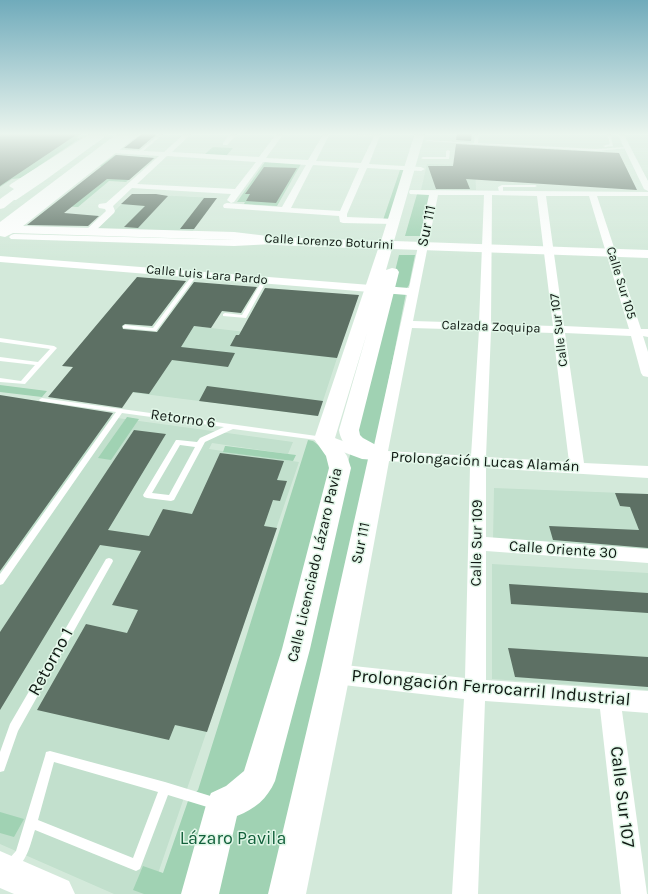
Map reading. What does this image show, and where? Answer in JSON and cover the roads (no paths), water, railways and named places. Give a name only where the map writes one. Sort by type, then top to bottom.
[{"type":"main road","points":[[0,196],[31,175]]},
{"type":"main road","points":[[12,197],[42,175]]},
{"type":"main road","points":[[0,205],[46,175]]},
{"type":"main road","points":[[0,214],[55,175]]},
{"type":"main road","points":[[5,233],[75,175]]},
{"type":"main road","points":[[5,233],[81,175]]},
{"type":"main road","points":[[393,245],[393,221],[414,175]]},
{"type":"main road","points":[[324,439],[380,289],[393,245],[413,192],[416,175]]},
{"type":"main road","name":"Calle Lorenzo Boturini","points":[[5,233],[88,232],[234,236],[276,241],[648,254]]},
{"type":"main road","points":[[5,233],[276,241]]},
{"type":"main road","points":[[379,456],[352,441],[349,436],[349,430],[380,289]]},
{"type":"main road","name":"Calle Licenciado Lázaro Pavia","points":[[223,804],[234,802],[258,782],[296,649],[340,468],[339,459],[324,439]]},
{"type":"main road","name":"Sur 111","points":[[287,894],[335,674],[379,456]]},
{"type":"main road","points":[[200,894],[223,804]]},
{"type":"main road","points":[[3,870],[56,894]]},
{"type":"street","points":[[88,232],[112,211],[105,206],[143,175]]},
{"type":"street","points":[[250,175],[227,206],[343,214]]},
{"type":"street","points":[[285,210],[305,175]]},
{"type":"street","points":[[360,175],[343,214],[343,220],[393,221]]},
{"type":"street","points":[[642,175],[648,190]]},
{"type":"street","points":[[131,186],[237,192]]},
{"type":"street","points":[[413,192],[494,192],[538,189],[592,193],[648,194]]},
{"type":"street","name":"Calle Sur 107","points":[[538,189],[550,251],[558,329],[577,467]]},
{"type":"street","name":"Sur 111","points":[[379,456],[434,192]]},
{"type":"street","name":"Calle Sur 109","points":[[465,894],[475,690],[478,462],[485,326],[486,248],[494,192]]},
{"type":"street","name":"Calle Sur 105","points":[[592,193],[612,253],[642,333],[648,373]]},
{"type":"street","points":[[5,233],[234,243],[276,241]]},
{"type":"street","name":"Calle Luis Lara Pardo","points":[[0,259],[414,292]]},
{"type":"street","name":"Calzada Zoquipa","points":[[407,324],[642,333]]},
{"type":"street","name":"Prolongación Lucas Alamán","points":[[324,439],[362,454],[379,456],[648,472]]},
{"type":"street","name":"Calle Oriente 30","points":[[478,544],[648,556]]},
{"type":"street","name":"Prolongación Ferrocarril Industrial","points":[[335,674],[475,690],[648,702]]},
{"type":"street","name":"Calle Sur 107","points":[[610,699],[634,894]]},
{"type":"lane","points":[[125,327],[154,330],[196,274]]},
{"type":"lane","points":[[225,315],[244,317],[266,280]]},
{"type":"lane","points":[[0,340],[54,348],[23,383],[0,380]]},
{"type":"lane","points":[[0,359],[39,364]]},
{"type":"lane","name":"Retorno 6","points":[[42,400],[324,439]]},
{"type":"lane","points":[[0,581],[120,411]]},
{"type":"lane","points":[[199,445],[178,442],[148,495],[171,498],[202,440],[234,426]]},
{"type":"lane","name":"Retorno 1","points":[[0,767],[14,728],[109,561]]},
{"type":"lane","points":[[3,870],[21,855],[50,756],[165,788],[207,802],[223,804]]},
{"type":"lane","points":[[31,823],[136,865],[165,788]]},
{"type":"park label","name":"Lázaro Pavila","points":[[233,839]]}]
